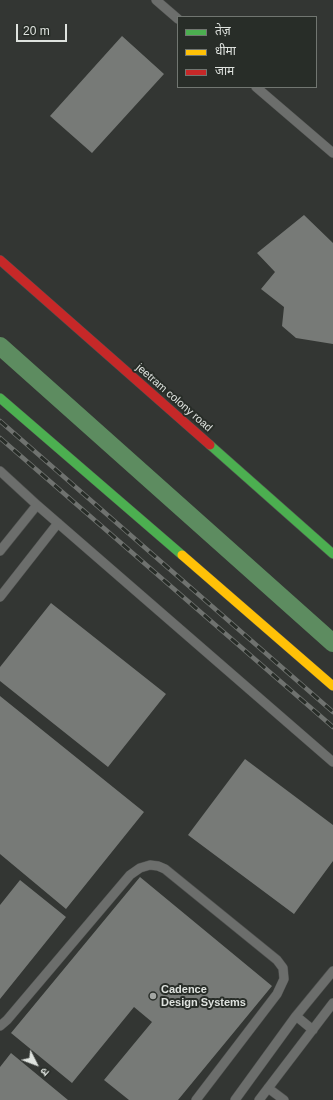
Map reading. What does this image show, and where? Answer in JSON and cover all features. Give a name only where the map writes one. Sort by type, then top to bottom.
[{"type":"street","name":"jeetram colony road","points":[[0,260],[333,554]]},
{"type":"street","points":[[0,398],[333,686]]},
{"type":"lane","points":[[156,0],[177,18]]},
{"type":"lane","points":[[257,88],[333,153]]},
{"type":"lane","points":[[0,471],[37,505],[333,762]]},
{"type":"lane","points":[[0,551],[37,505]]},
{"type":"lane","points":[[0,597],[58,523]]},
{"type":"lane","points":[[0,1026],[7,1020],[130,876],[140,868],[150,865],[158,866],[165,869],[277,960],[283,968],[284,979],[276,994],[196,1100]]},
{"type":"lane","points":[[235,1100],[296,1016],[333,970]]},
{"type":"lane","points":[[259,1100],[333,1003]]},
{"type":"lane","points":[[296,1016],[313,1030]]},
{"type":"lane","points":[[268,1088],[284,1100]]},
{"type":"building","points":[[122,36],[164,74],[92,153],[50,116]]},
{"type":"building","points":[[304,215],[333,243],[333,344],[296,338],[282,326],[284,307],[261,289],[275,272],[257,253]]},
{"type":"building","points":[[51,603],[166,694],[108,767],[0,681],[0,667]]},
{"type":"building","points":[[0,696],[144,812],[66,909],[0,854]]},
{"type":"building","points":[[245,759],[333,825],[333,861],[294,914],[188,835]]},
{"type":"building","name":"Cadence Design Systems","points":[[140,877],[272,986],[178,1100],[129,1100],[104,1080],[152,1022],[134,1007],[72,1083],[11,1033]]},
{"type":"building","points":[[20,880],[66,917],[0,999],[0,905]]},
{"type":"building","points":[[11,1053],[68,1100],[0,1100],[0,1067]]},
{"type":"waterway","points":[[0,346],[333,643]]},
{"type":"railway","points":[[0,421],[333,712]]},
{"type":"railway","points":[[0,438],[333,727]]},
{"type":"traffic: fast","points":[[0,398],[182,555]]},
{"type":"traffic: fast","points":[[210,445],[333,554]]},
{"type":"traffic: slow","points":[[182,555],[333,686]]},
{"type":"traffic: jam","points":[[0,260],[210,445]]},
{"type":"place","name":"Cadence Design Systems","points":[[153,996]]}]
